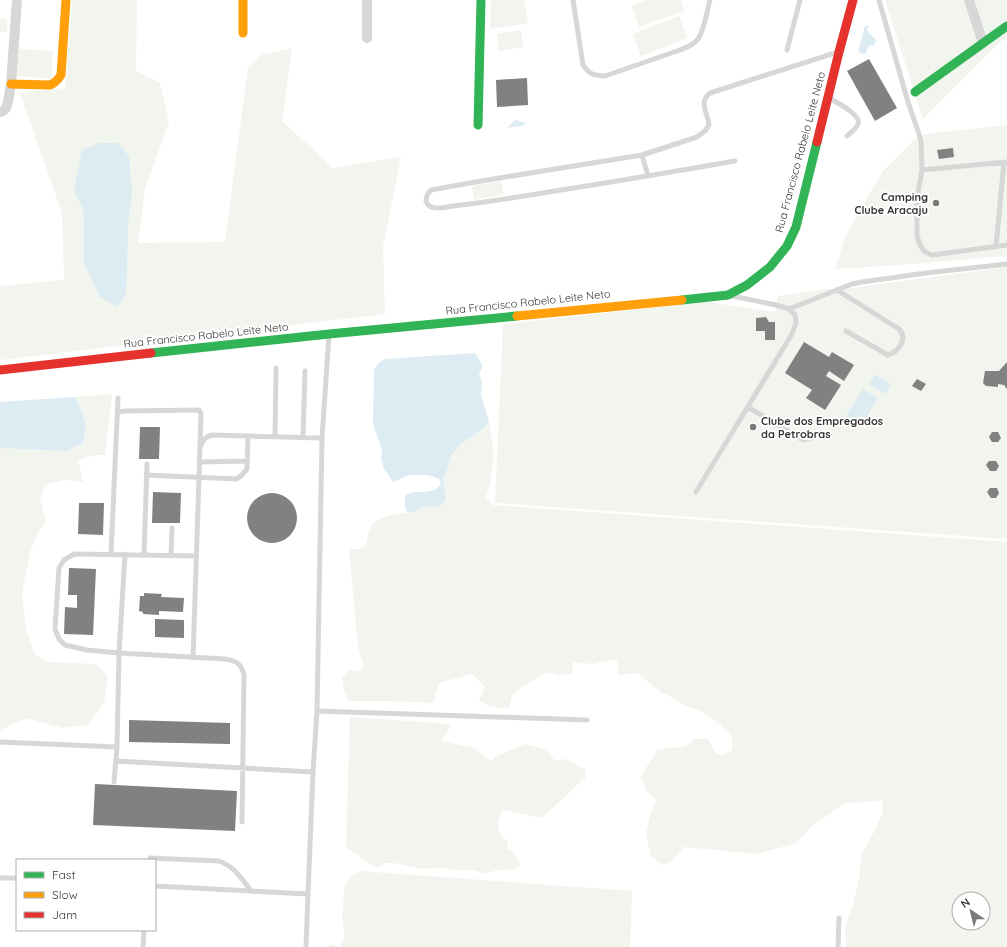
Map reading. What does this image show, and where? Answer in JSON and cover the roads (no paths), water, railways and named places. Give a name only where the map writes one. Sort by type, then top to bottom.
[{"type":"street","points":[[2,111],[6,108],[8,102],[11,84],[17,0]]},
{"type":"street","points":[[11,84],[50,85],[58,80],[61,75],[66,0]]},
{"type":"street","points":[[243,0],[243,33]]},
{"type":"street","points":[[367,0],[367,38]]},
{"type":"street","points":[[478,125],[481,0]]},
{"type":"street","name":"Rua Francisco Rabelo Leite Neto","points":[[0,370],[329,334],[728,295],[747,285],[770,267],[787,246],[796,227],[853,0]]},
{"type":"street","points":[[969,0],[983,43]]},
{"type":"street","points":[[915,92],[1007,26]]},
{"type":"lane","points":[[573,0],[583,65],[587,72],[595,76],[605,76],[677,51],[697,41],[701,33],[710,0]]},
{"type":"lane","points":[[787,50],[800,0]]},
{"type":"lane","points":[[879,0],[921,142],[922,170],[917,198],[916,236],[920,245],[925,252],[932,255],[1007,245]]},
{"type":"lane","points":[[734,161],[477,204],[433,208],[427,203],[426,198],[432,190],[642,155],[697,137],[705,131],[709,125],[704,100],[710,93],[839,52]]},
{"type":"lane","points":[[828,97],[852,112],[859,120],[858,125],[847,136]]},
{"type":"lane","points":[[642,155],[648,176]]},
{"type":"lane","points":[[922,170],[1006,162],[1000,199],[996,246]]},
{"type":"lane","points":[[789,309],[852,284],[926,272],[1007,264]]},
{"type":"lane","points":[[837,290],[899,329],[902,332],[903,337],[902,345],[888,355],[846,331]]},
{"type":"lane","points":[[696,492],[792,334],[796,323],[794,315],[789,309],[728,295]]},
{"type":"lane","points":[[306,947],[317,711],[322,438],[329,334]]},
{"type":"lane","points":[[275,437],[276,368]]},
{"type":"lane","points":[[303,438],[305,371]]},
{"type":"lane","points":[[111,554],[118,398]]},
{"type":"lane","points":[[748,407],[804,440],[825,433]]},
{"type":"lane","points":[[118,412],[199,410],[201,414],[193,658]]},
{"type":"lane","points":[[200,447],[206,437],[212,435],[322,438]]},
{"type":"lane","points":[[146,475],[236,479],[247,469],[248,436]]},
{"type":"lane","points":[[199,462],[247,461]]},
{"type":"lane","points":[[144,555],[147,464]]},
{"type":"lane","points":[[171,555],[172,528]]},
{"type":"lane","points":[[196,556],[74,554],[64,560],[59,568],[55,629],[59,639],[65,645],[87,650],[235,660],[241,666],[244,674],[242,822]]},
{"type":"lane","points":[[114,782],[117,747],[119,653],[125,554]]},
{"type":"lane","points":[[317,711],[587,720]]},
{"type":"lane","points":[[0,742],[117,747]]},
{"type":"lane","points":[[116,761],[313,772]]},
{"type":"lane","points":[[150,858],[219,861],[228,864],[235,870],[251,891]]},
{"type":"lane","points":[[0,878],[16,878]]},
{"type":"lane","points":[[156,886],[308,894]]},
{"type":"lane","points":[[838,947],[839,918]]},
{"type":"lane","points":[[143,947],[144,931]]},
{"type":"place","name":"Camping Clube Aracaju","points":[[936,203]]},
{"type":"place","name":"Clube dos Empregados da Petrobras","points":[[753,427]]}]
